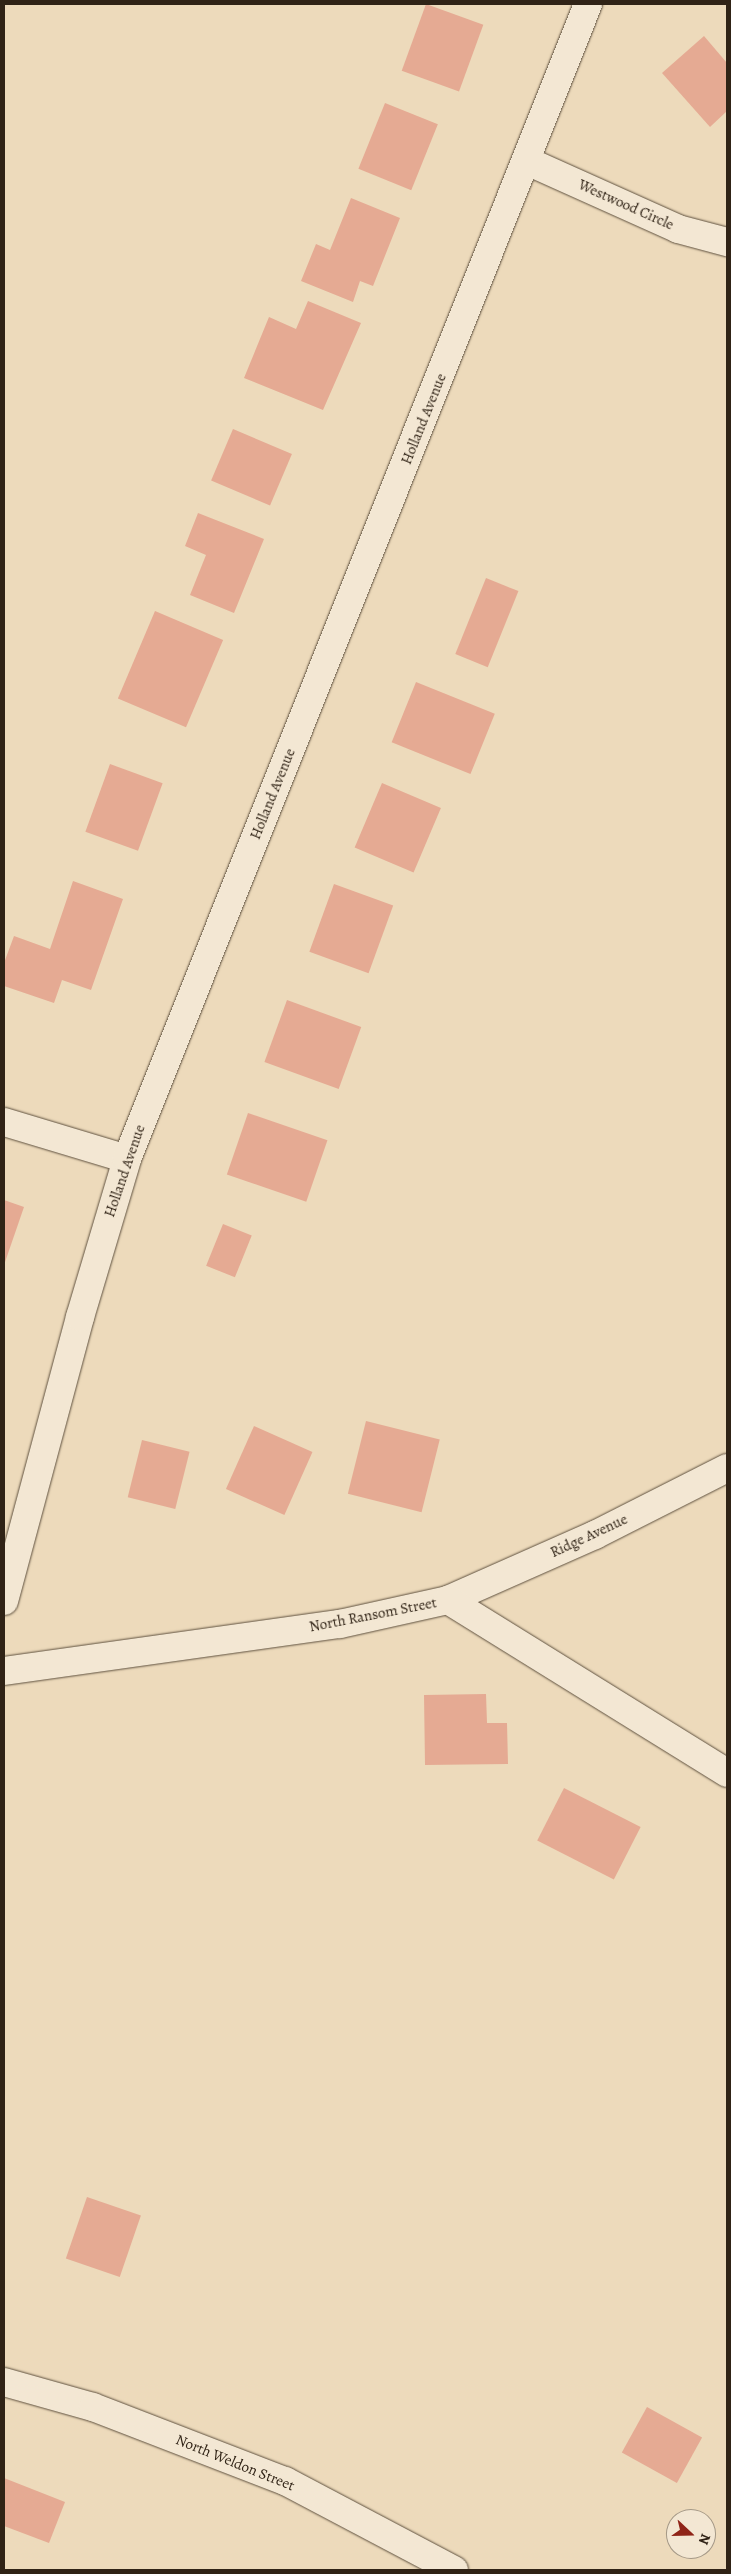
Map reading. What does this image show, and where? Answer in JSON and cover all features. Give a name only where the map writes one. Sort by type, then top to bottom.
[{"type":"street","name":"Holland Avenue","points":[[4,1601],[80,1317],[126,1159],[527,161],[588,4]]},
{"type":"street","name":"Westwood Circle","points":[[527,161],[678,229],[727,242]]},
{"type":"street","points":[[4,1122],[126,1159]]},
{"type":"street","name":"Ridge Avenue","points":[[448,1600],[595,1535],[727,1468]]},
{"type":"street","name":"North Ransom Street","points":[[4,1672],[340,1624],[448,1600],[727,1772]]},
{"type":"street","name":"North Weldon Street","points":[[4,2382],[93,2406],[285,2482],[454,2570]]},
{"type":"building","points":[[426,4],[483,25],[459,92],[402,71]]},
{"type":"building","points":[[704,36],[727,63],[727,111],[710,127],[662,73]]},
{"type":"building","points":[[385,103],[438,124],[411,190],[358,169]]},
{"type":"building","points":[[351,198],[400,218],[373,286],[360,281],[353,302],[301,281],[316,244],[330,250]]},
{"type":"building","points":[[308,301],[361,323],[323,410],[244,378],[269,317],[296,329]]},
{"type":"building","points":[[233,429],[292,454],[270,506],[211,481]]},
{"type":"building","points":[[198,513],[264,539],[234,613],[190,595],[206,555],[185,546]]},
{"type":"building","points":[[486,578],[518,591],[488,667],[455,654]]},
{"type":"building","points":[[155,611],[223,640],[186,727],[118,698]]},
{"type":"building","points":[[416,682],[495,714],[470,774],[392,742]]},
{"type":"building","points":[[110,764],[163,783],[138,851],[85,832]]},
{"type":"building","points":[[382,783],[441,808],[414,872],[355,847]]},
{"type":"building","points":[[73,881],[123,899],[91,990],[62,980],[54,1003],[4,986],[4,963],[14,936],[50,949]]},
{"type":"building","points":[[334,884],[393,906],[369,973],[309,952]]},
{"type":"building","points":[[287,1000],[361,1027],[339,1089],[264,1062]]},
{"type":"building","points":[[248,1113],[327,1140],[306,1202],[227,1174]]},
{"type":"building","points":[[4,1200],[24,1207],[4,1265]]},
{"type":"building","points":[[223,1224],[252,1236],[235,1277],[206,1266]]},
{"type":"building","points":[[366,1421],[440,1439],[422,1512],[348,1494]]},
{"type":"building","points":[[254,1426],[312,1452],[284,1515],[226,1489]]},
{"type":"building","points":[[142,1440],[190,1452],[175,1509],[128,1497]]},
{"type":"building","points":[[486,1694],[487,1723],[507,1723],[508,1764],[425,1765],[424,1695]]},
{"type":"building","points":[[564,1788],[641,1827],[614,1880],[537,1841]]},
{"type":"building","points":[[87,2197],[141,2216],[120,2277],[66,2258]]},
{"type":"building","points":[[647,2407],[702,2438],[677,2483],[622,2452]]},
{"type":"building","points":[[4,2478],[65,2502],[49,2543],[4,2526]]}]
